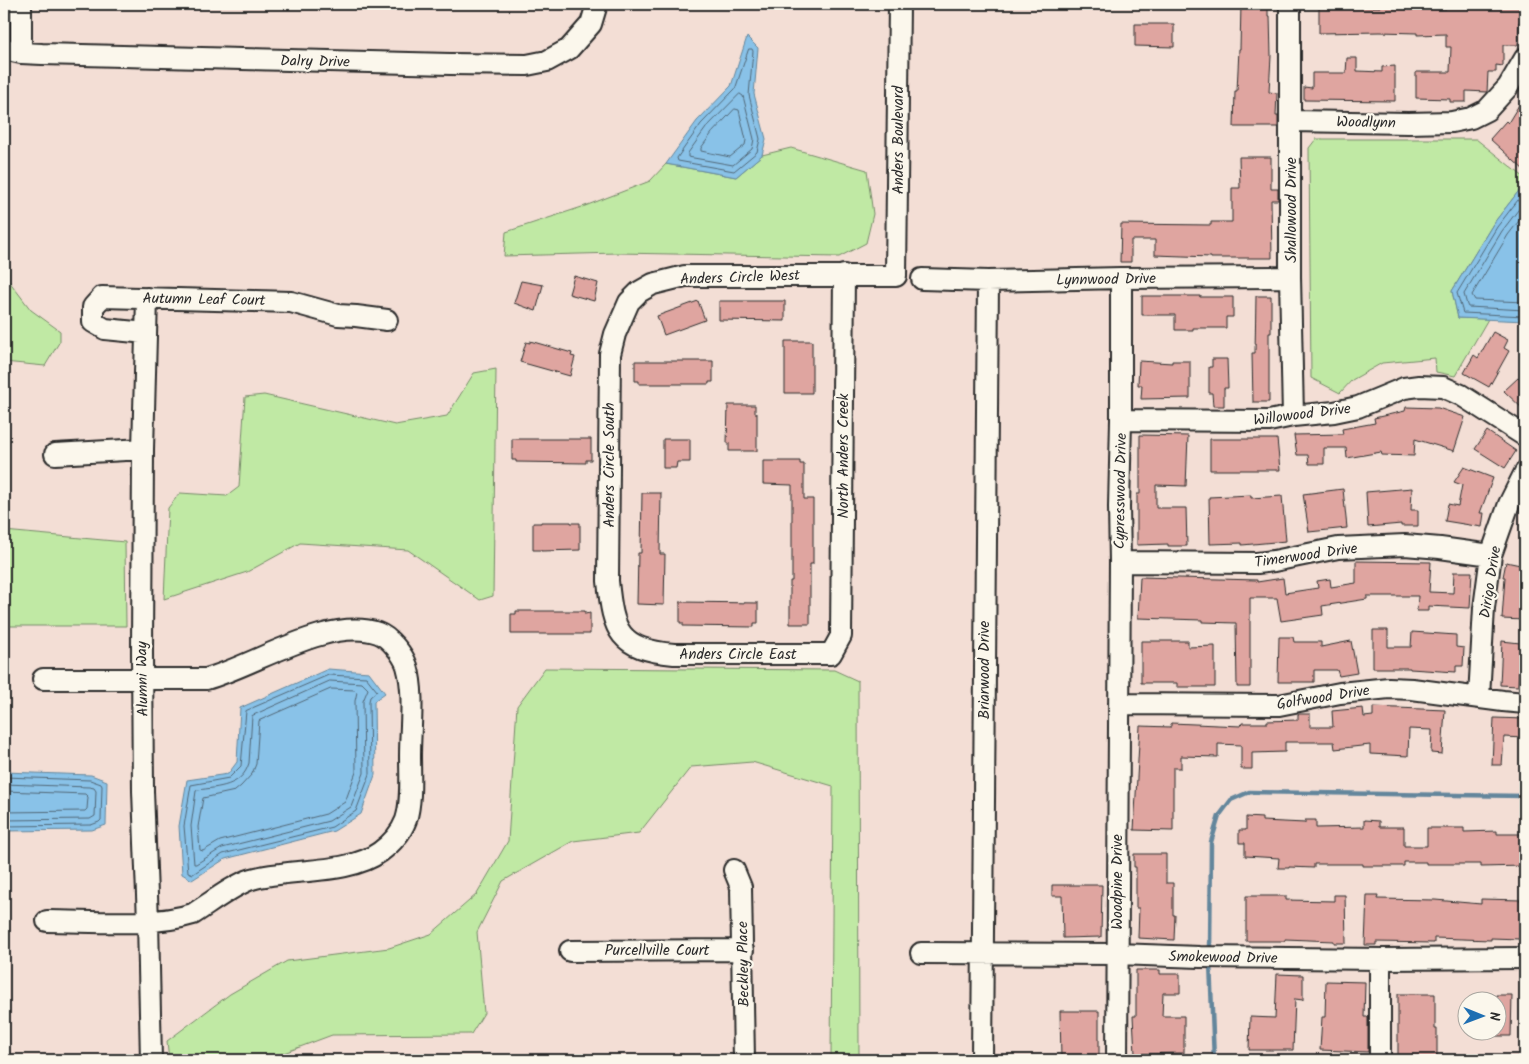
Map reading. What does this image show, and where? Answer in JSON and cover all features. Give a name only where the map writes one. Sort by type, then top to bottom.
[{"type":"street","points":[[13,51],[21,4]]},
{"type":"street","name":"Dalry Drive","points":[[13,51],[42,54],[527,65],[547,61],[569,49],[590,24],[597,4]]},
{"type":"street","name":"Anders Boulevard","points":[[896,276],[898,4]]},
{"type":"street","name":"Shallowood Drive","points":[[1290,4],[1290,278],[1293,416]]},
{"type":"street","name":"Woodlynn","points":[[1291,121],[1408,123],[1452,122],[1471,118],[1486,110],[1508,88],[1525,58]]},
{"type":"street","name":"North Anders Creek","points":[[841,636],[844,275]]},
{"type":"street","name":"Anders Circle West","points":[[639,292],[653,284],[685,276],[896,276]]},
{"type":"street","name":"Lynnwood Drive","points":[[922,279],[988,281],[1121,278],[1290,278]]},
{"type":"street","name":"Cypresswood Drive","points":[[1119,704],[1120,562],[1118,507],[1121,420],[1121,278]]},
{"type":"street","name":"Briarwood Drive","points":[[982,1060],[988,281]]},
{"type":"street","name":"Anders Circle South","points":[[629,641],[614,622],[608,581],[610,354],[615,334],[629,302],[639,292]]},
{"type":"street","name":"Autumn Leaf Court","points":[[146,333],[105,329],[93,322],[93,307],[102,297],[291,302],[338,316],[387,320]]},
{"type":"street","name":"Alumni Way","points":[[147,298],[143,449],[143,791],[151,1060]]},
{"type":"street","name":"Willowood Drive","points":[[1121,420],[1269,421],[1358,407],[1404,388],[1419,386],[1443,387],[1461,394],[1525,436]]},
{"type":"street","points":[[54,454],[143,449]]},
{"type":"street","name":"Dirigo Drive","points":[[1479,697],[1484,608],[1491,556],[1509,504],[1525,472]]},
{"type":"street","name":"Timerwood Drive","points":[[1120,562],[1257,563],[1338,548],[1405,545],[1491,556]]},
{"type":"street","points":[[43,679],[206,679],[224,674],[317,636],[345,630],[364,630],[380,634],[396,645],[406,664],[410,680],[411,706],[410,792],[406,819],[394,840],[379,853],[363,860],[328,869],[264,876],[249,880],[194,914],[183,917],[148,921],[47,921]]},
{"type":"street","name":"Anders Circle East","points":[[629,641],[640,648],[653,652],[674,654],[831,654],[841,636]]},
{"type":"street","name":"Golfwood Drive","points":[[1119,704],[1279,705],[1340,693],[1389,688],[1412,689],[1525,703]]},
{"type":"street","name":"Woodpine Drive","points":[[1116,1060],[1119,704]]},
{"type":"street","name":"Beckley Place","points":[[734,870],[741,887],[744,1060]]},
{"type":"street","name":"Purcellville Court","points":[[570,951],[743,950]]},
{"type":"street","name":"Smokewood Drive","points":[[921,954],[1117,954],[1380,959],[1525,958]]},
{"type":"street","points":[[1380,959],[1380,1060]]},
{"type":"green space","points":[[1316,139],[1476,139],[1525,178],[1525,183],[1493,224],[1452,291],[1458,318],[1488,319],[1455,376],[1436,372],[1435,358],[1382,363],[1352,380],[1340,393],[1311,378],[1309,148]]},
{"type":"green space","points":[[791,148],[867,170],[873,214],[866,243],[839,257],[617,253],[504,256],[506,232],[585,206],[650,181],[666,164],[736,177],[762,155]]},
{"type":"green space","points":[[4,211],[7,212],[9,281],[31,310],[60,331],[60,341],[45,366],[4,362]]},
{"type":"green space","points":[[496,369],[493,596],[480,600],[408,550],[300,543],[247,572],[164,599],[168,508],[180,493],[227,496],[239,487],[245,397],[264,395],[395,425],[447,416],[474,373]]},
{"type":"green space","points":[[4,531],[125,542],[126,626],[4,626]]},
{"type":"green space","points":[[545,668],[834,670],[858,681],[859,1060],[831,1060],[833,786],[752,762],[691,767],[639,833],[573,841],[503,881],[477,932],[484,1013],[471,1034],[332,1035],[265,1060],[169,1060],[167,1041],[230,994],[287,961],[389,948],[431,934],[477,894],[508,841],[517,706]]},
{"type":"water","points":[[747,37],[758,48],[754,94],[766,139],[762,155],[736,177],[666,164],[697,121],[731,86]]},
{"type":"water","points":[[1525,183],[1525,321],[1458,318],[1452,291],[1493,224]]},
{"type":"water","points":[[328,669],[369,672],[385,693],[374,701],[375,775],[361,814],[334,831],[225,859],[192,880],[182,874],[179,826],[187,780],[228,774],[237,762],[240,708]]},
{"type":"water","points":[[4,772],[91,775],[107,781],[106,825],[92,830],[4,831]]},
{"type":"building","points":[[1241,4],[1268,4],[1271,56],[1269,92],[1277,93],[1276,116],[1278,116],[1278,127],[1234,127],[1235,91],[1237,91],[1240,49]]},
{"type":"building","points":[[1319,4],[1333,4],[1333,7],[1380,7],[1380,4],[1403,4],[1403,9],[1446,9],[1446,6],[1509,6],[1510,4],[1525,4],[1525,23],[1519,22],[1518,45],[1503,45],[1503,66],[1496,65],[1496,72],[1488,72],[1487,92],[1466,91],[1466,102],[1450,102],[1450,99],[1416,98],[1416,72],[1450,72],[1451,47],[1446,47],[1446,34],[1319,33]]},
{"type":"building","points":[[1135,24],[1174,24],[1174,47],[1135,46]]},
{"type":"building","points":[[1347,58],[1357,58],[1357,71],[1382,72],[1382,67],[1395,66],[1395,101],[1304,100],[1304,87],[1312,88],[1312,73],[1346,73]]},
{"type":"building","points":[[1525,95],[1525,171],[1490,139],[1506,121],[1508,123]]},
{"type":"building","points":[[1239,157],[1271,157],[1271,189],[1278,189],[1278,200],[1271,200],[1272,258],[1211,258],[1155,255],[1155,240],[1131,240],[1131,262],[1120,262],[1121,224],[1211,225],[1211,222],[1232,222],[1232,188],[1240,188]]},
{"type":"building","points":[[574,276],[598,283],[594,301],[569,294]]},
{"type":"building","points":[[521,281],[543,285],[536,311],[514,303]]},
{"type":"building","points":[[1142,296],[1233,297],[1233,317],[1226,317],[1226,328],[1175,330],[1175,315],[1142,315]]},
{"type":"building","points":[[1256,296],[1271,296],[1269,402],[1253,402],[1252,353],[1255,353]]},
{"type":"building","points":[[698,301],[705,320],[664,335],[657,316]]},
{"type":"building","points":[[719,301],[785,301],[785,321],[719,320]]},
{"type":"building","points":[[1493,332],[1508,340],[1504,348],[1509,351],[1489,387],[1464,373],[1474,355],[1478,358]]},
{"type":"building","points":[[530,341],[572,353],[571,356],[575,357],[570,376],[520,362],[526,342],[530,343]]},
{"type":"building","points":[[785,341],[812,341],[812,393],[785,393]]},
{"type":"building","points":[[1212,359],[1227,359],[1228,388],[1224,388],[1224,406],[1213,406],[1212,393],[1209,393],[1209,367],[1212,367]]},
{"type":"building","points":[[635,361],[713,361],[713,382],[709,382],[709,384],[639,384],[639,381],[635,381]]},
{"type":"building","points":[[1139,361],[1172,363],[1172,361],[1190,361],[1190,398],[1141,399],[1142,385],[1138,385]]},
{"type":"building","points":[[1519,377],[1525,383],[1525,411],[1504,391]]},
{"type":"building","points":[[728,405],[755,405],[755,413],[757,413],[757,451],[729,451],[729,443],[727,443]]},
{"type":"building","points":[[1406,407],[1438,408],[1465,417],[1454,451],[1415,439],[1414,456],[1382,455],[1381,452],[1347,458],[1346,448],[1324,448],[1324,464],[1309,464],[1308,455],[1297,455],[1294,435],[1343,434],[1342,429],[1375,423],[1374,418],[1405,411]]},
{"type":"building","points":[[1487,431],[1516,451],[1505,468],[1475,449]]},
{"type":"building","points":[[1140,435],[1188,436],[1186,486],[1156,485],[1156,508],[1186,508],[1187,546],[1168,546],[1168,544],[1137,545],[1137,494],[1140,494]]},
{"type":"building","points":[[512,439],[591,439],[591,460],[586,460],[586,463],[516,462],[516,460],[512,460]]},
{"type":"building","points":[[663,439],[690,439],[690,462],[677,462],[676,468],[663,468]]},
{"type":"building","points":[[1210,439],[1277,439],[1280,470],[1210,470]]},
{"type":"building","points":[[763,461],[800,461],[800,464],[804,464],[804,499],[813,499],[813,564],[810,564],[810,624],[790,624],[792,485],[763,484]]},
{"type":"building","points":[[1464,467],[1493,478],[1480,513],[1484,513],[1482,527],[1445,521],[1448,504],[1458,506],[1462,485],[1454,482]]},
{"type":"building","points":[[1412,488],[1411,510],[1418,510],[1418,526],[1401,526],[1401,524],[1368,527],[1366,492]]},
{"type":"building","points":[[1343,489],[1347,528],[1309,532],[1303,494]]},
{"type":"building","points":[[642,493],[661,493],[660,554],[665,554],[664,605],[637,604],[638,553],[641,553]]},
{"type":"building","points":[[1251,495],[1251,498],[1282,496],[1286,541],[1242,545],[1242,543],[1210,544],[1209,497]]},
{"type":"building","points":[[533,523],[580,523],[580,550],[533,550]]},
{"type":"building","points":[[1356,561],[1431,562],[1429,592],[1453,593],[1454,572],[1472,572],[1470,608],[1428,606],[1428,611],[1417,611],[1418,596],[1367,596],[1367,599],[1322,606],[1323,615],[1281,621],[1277,598],[1250,598],[1250,687],[1237,687],[1236,623],[1138,618],[1140,577],[1257,580],[1257,582],[1283,578],[1285,593],[1318,588],[1317,581],[1330,579],[1331,587],[1356,583]]},
{"type":"building","points":[[1506,562],[1525,566],[1524,620],[1502,619],[1505,577],[1503,577]]},
{"type":"building","points":[[680,602],[758,603],[758,623],[754,623],[754,627],[683,626],[683,623],[680,623]]},
{"type":"building","points":[[516,611],[585,611],[585,614],[590,613],[590,634],[511,634],[511,614],[516,614]]},
{"type":"building","points":[[1373,630],[1388,630],[1388,647],[1411,647],[1412,632],[1456,635],[1456,647],[1464,648],[1463,666],[1456,666],[1456,672],[1410,668],[1373,668]]},
{"type":"building","points":[[1279,637],[1293,637],[1294,642],[1321,642],[1321,647],[1351,641],[1357,673],[1339,676],[1337,670],[1314,670],[1314,682],[1278,682]]},
{"type":"building","points":[[1141,641],[1188,641],[1188,647],[1215,646],[1215,687],[1177,687],[1177,683],[1141,683]]},
{"type":"building","points":[[1502,641],[1520,643],[1518,686],[1500,685]]},
{"type":"building","points":[[1373,707],[1445,710],[1442,754],[1431,753],[1432,730],[1409,729],[1408,756],[1370,754],[1370,745],[1335,749],[1334,742],[1285,742],[1285,752],[1252,753],[1252,769],[1241,769],[1241,745],[1218,744],[1218,757],[1181,756],[1181,768],[1173,768],[1173,831],[1134,830],[1140,726],[1171,727],[1171,723],[1241,726],[1242,723],[1298,720],[1298,714],[1310,714],[1310,727],[1333,727],[1332,711],[1363,708],[1364,717],[1373,716]]},
{"type":"building","points":[[1494,718],[1525,719],[1525,738],[1504,737],[1502,765],[1492,765]]},
{"type":"building","points":[[1246,817],[1262,818],[1262,821],[1305,823],[1305,820],[1316,820],[1316,828],[1364,827],[1364,820],[1379,821],[1379,827],[1404,827],[1404,846],[1427,846],[1427,828],[1464,828],[1464,832],[1497,831],[1497,834],[1524,834],[1524,866],[1481,867],[1481,864],[1404,862],[1404,866],[1314,864],[1314,868],[1278,868],[1279,858],[1245,856],[1245,843],[1239,843],[1239,830],[1246,830]]},
{"type":"building","points":[[1134,854],[1166,854],[1166,883],[1173,883],[1174,940],[1138,938],[1139,908],[1136,908],[1136,867],[1134,867]]},
{"type":"building","points":[[1052,885],[1102,885],[1101,937],[1063,938],[1062,896],[1052,896]]},
{"type":"building","points":[[1334,895],[1345,895],[1346,943],[1285,939],[1285,941],[1246,941],[1246,896],[1286,896],[1286,900],[1334,901]]},
{"type":"building","points":[[1367,895],[1378,895],[1377,899],[1435,900],[1481,904],[1481,899],[1521,900],[1520,939],[1434,938],[1434,943],[1376,942],[1376,945],[1365,945]]},
{"type":"building","points":[[1136,970],[1160,970],[1160,974],[1180,974],[1180,993],[1163,993],[1162,1016],[1184,1016],[1184,1053],[1135,1054],[1133,1016],[1136,1016]]},
{"type":"building","points":[[1277,974],[1303,975],[1303,1000],[1295,999],[1293,1050],[1249,1050],[1250,1017],[1275,1018]]},
{"type":"building","points":[[1326,981],[1365,982],[1364,1017],[1368,1017],[1368,1052],[1320,1050],[1322,1017],[1325,1017]]},
{"type":"building","points":[[1398,994],[1435,994],[1437,1060],[1398,1060]]},
{"type":"building","points":[[1506,995],[1512,995],[1511,1036],[1506,1036]]},
{"type":"building","points":[[1060,1011],[1099,1011],[1099,1060],[1061,1059]]},
{"type":"waterway","points":[[1210,952],[1211,842],[1219,816],[1231,800],[1249,792],[1525,796]]},
{"type":"waterway","points":[[1210,962],[1214,1060]]}]
